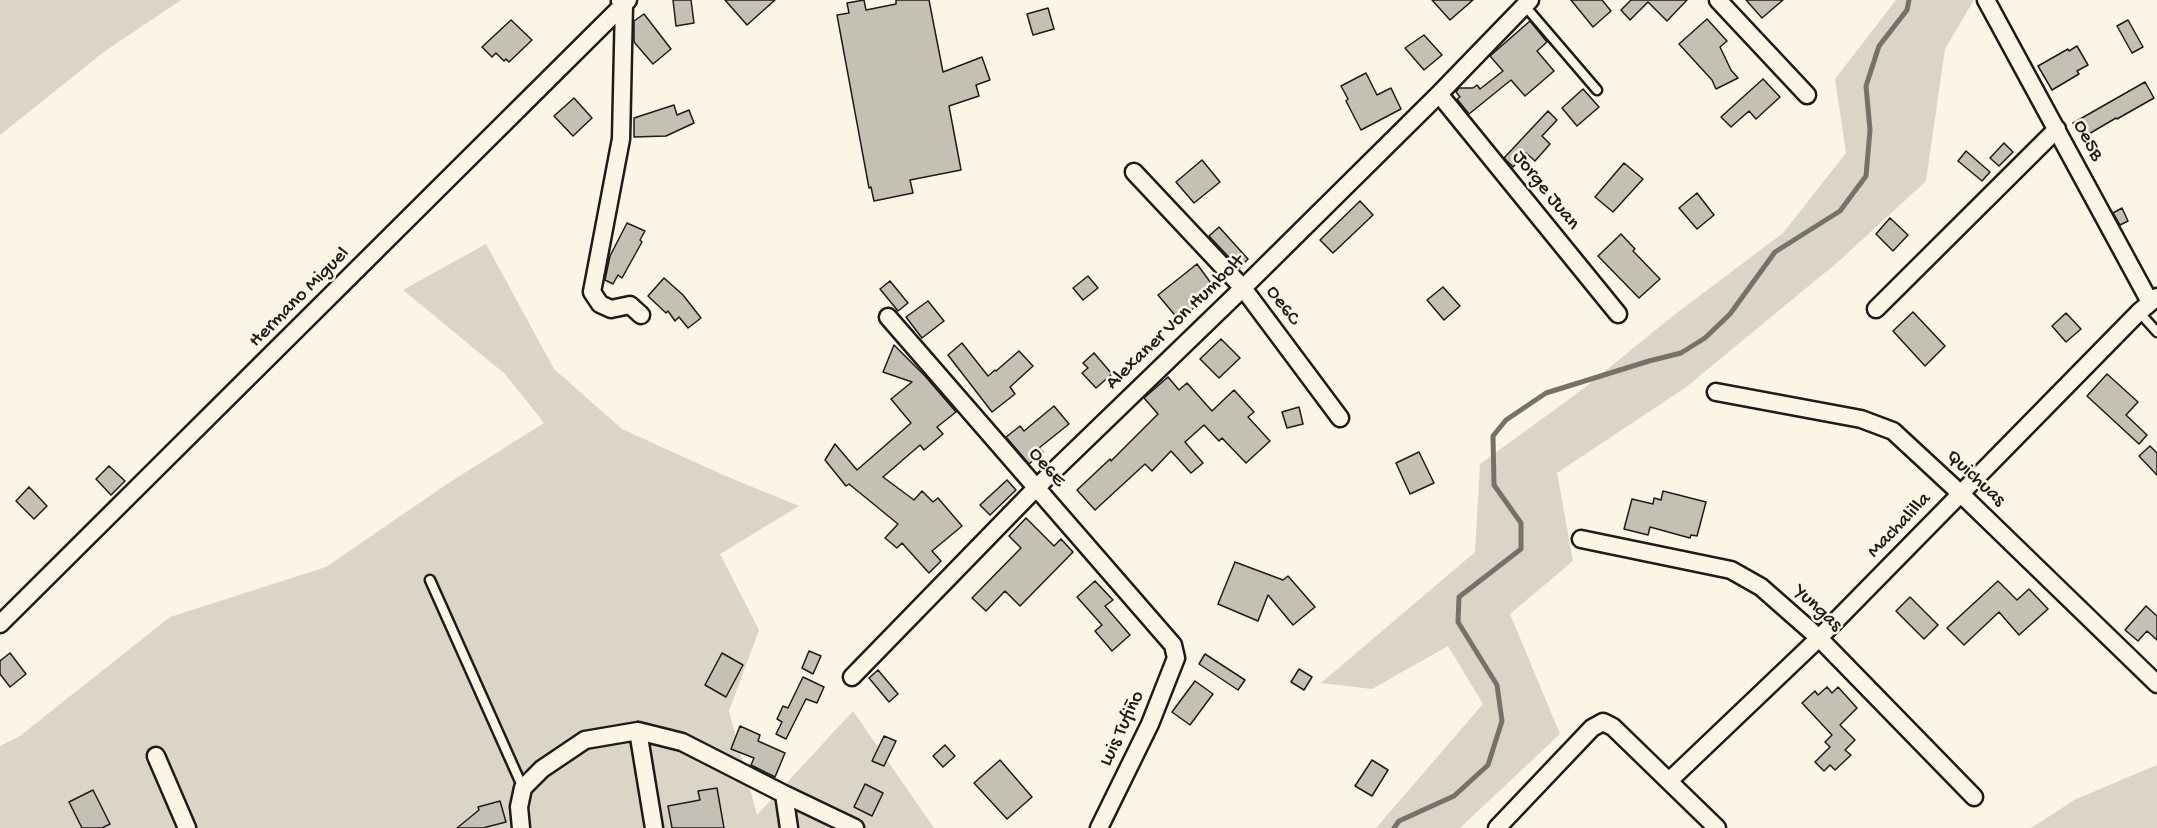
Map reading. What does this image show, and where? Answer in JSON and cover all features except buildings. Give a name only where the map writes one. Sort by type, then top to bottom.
[{"type":"street","points":[[1718,0],[1807,95]]},
{"type":"street","name":"Oe5B","points":[[1986,0],[2149,304]]},
{"type":"street","points":[[624,1],[621,138],[592,292],[600,304],[611,309],[630,305],[641,315]]},
{"type":"street","name":"Hermano Miguel","points":[[0,624],[162,465],[624,1]]},
{"type":"street","name":"Alexaner Von Humbolt","points":[[852,677],[1035,489],[1243,288],[1528,3]]},
{"type":"street","name":"Jorge Juan","points":[[1439,94],[1618,314]]},
{"type":"street","points":[[1876,309],[2057,129]]},
{"type":"street","name":"Oe6C","points":[[1134,172],[1243,288],[1340,418]]},
{"type":"street","name":"Machalilla","points":[[1670,780],[1819,639],[2149,304]]},
{"type":"street","name":"Oe6E","points":[[888,317],[1035,489],[1173,645]]},
{"type":"street","name":"Quichuas","points":[[1716,392],[1861,419],[1893,431],[2157,684]]},
{"type":"street","name":"Yungas","points":[[1581,539],[1731,570],[1761,586],[1819,639],[1974,797]]},
{"type":"street","name":"Luis Tufiño","points":[[1099,828],[1150,724],[1176,657],[1173,645]]},
{"type":"street","points":[[1497,828],[1592,728],[1603,722],[1613,726],[1718,828]]},
{"type":"street","points":[[638,730],[654,828]]},
{"type":"street","points":[[521,828],[519,807],[523,788],[542,769],[585,740],[638,730],[682,742],[855,828]]},
{"type":"street","points":[[156,756],[187,828]]},
{"type":"street","points":[[784,794],[789,828]]},
{"type":"lane","points":[[1528,3],[1597,90]]},
{"type":"lane","points":[[2149,304],[2157,332]]},
{"type":"lane","points":[[430,580],[523,788]]},
{"type":"shaded area","points":[[0,0],[181,0],[105,51],[0,135]]},
{"type":"shaded area","points":[[1896,0],[1974,0],[1945,49],[1926,181],[1839,261],[1685,388],[1557,473],[1573,561],[1510,614],[1560,734],[1460,828],[1376,828],[1483,704],[1448,646],[1372,689],[1321,683],[1475,552],[1480,464],[1583,389],[1674,315],[1783,233],[1846,153],[1835,79]]},
{"type":"shaded area","points":[[486,244],[554,369],[622,429],[799,506],[720,554],[759,630],[729,711],[757,815],[853,711],[934,828],[0,828],[0,746],[20,736],[170,617],[326,567],[450,482],[544,423],[505,374],[403,290]]},
{"type":"shaded area","points":[[2157,765],[2157,828],[2031,828],[2076,799]]},
{"type":"waterway","points":[[1394,828],[1399,821],[1454,796],[1488,765],[1502,721],[1497,685],[1458,622],[1459,597],[1521,549],[1521,523],[1494,485],[1493,436],[1506,420],[1546,393],[1681,353],[1705,338],[1730,314],[1775,252],[1840,211],[1866,176],[1870,130],[1866,86],[1879,46],[1907,10],[1909,0]]}]
